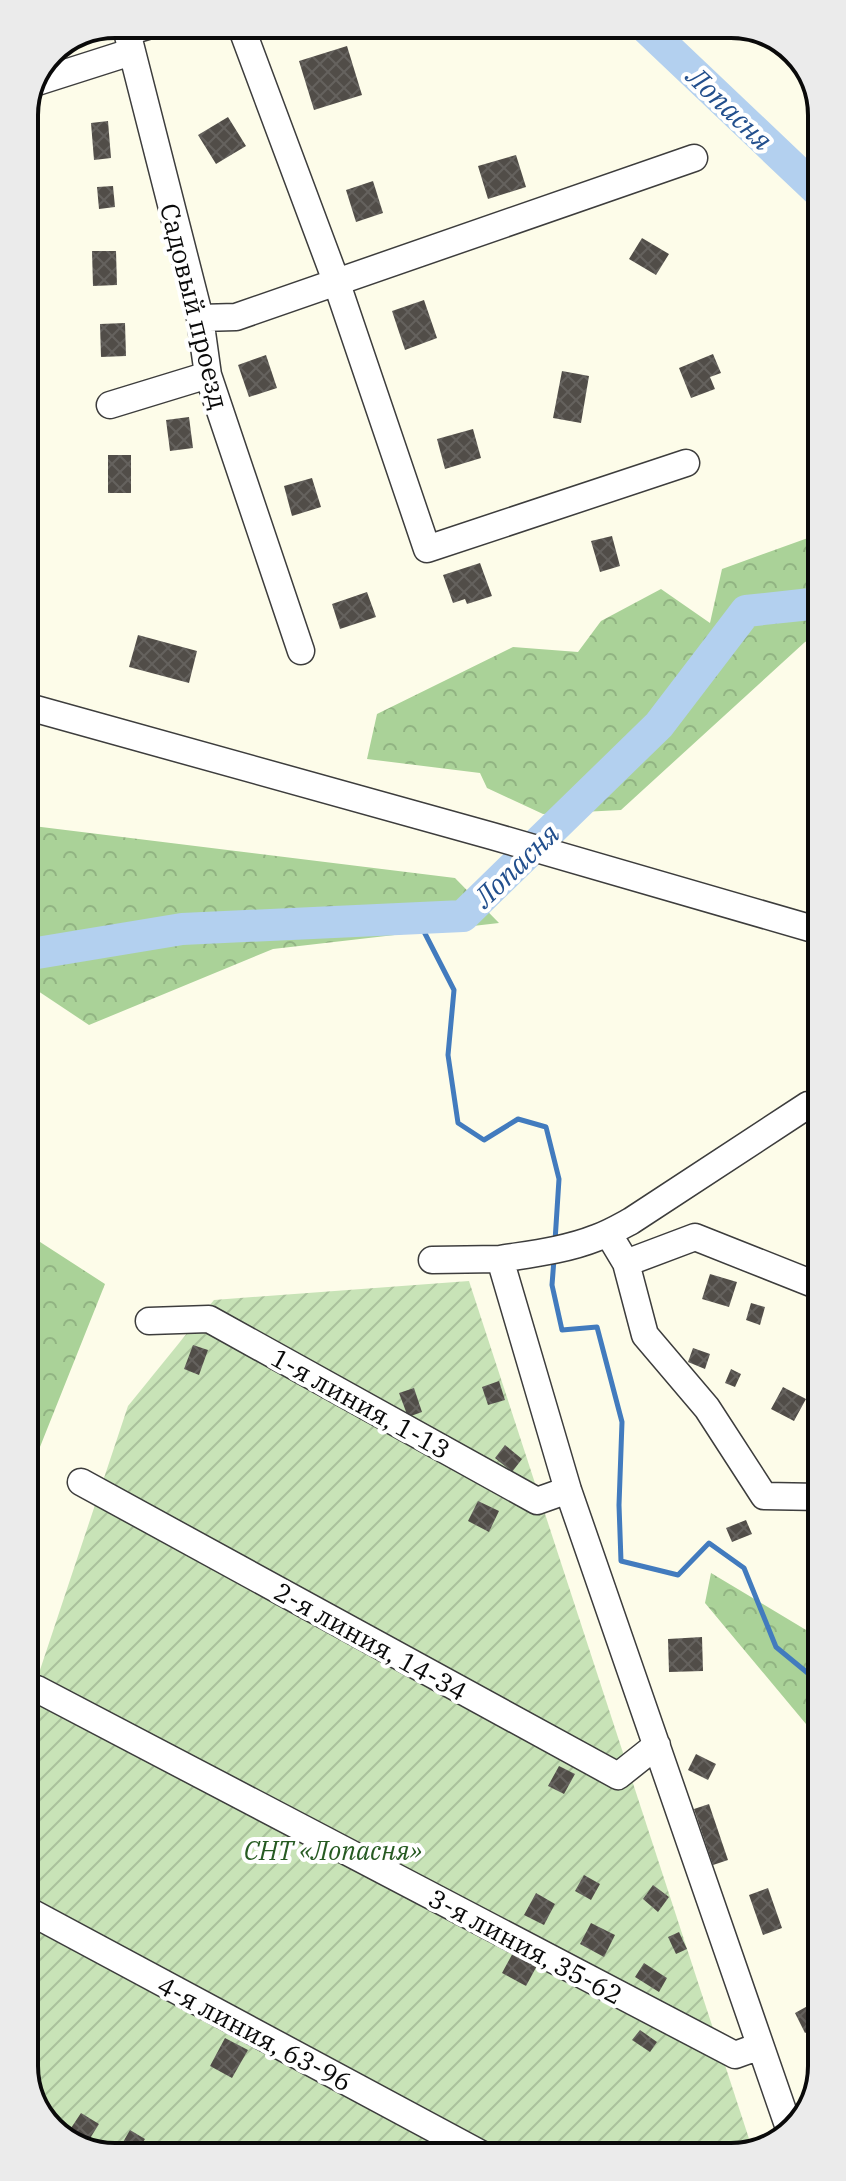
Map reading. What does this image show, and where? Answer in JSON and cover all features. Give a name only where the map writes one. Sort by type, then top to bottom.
[{"type":"street","points":[[49,76],[124,38]]},
{"type":"street","name":"Садовый проезд","points":[[129,38],[200,318],[208,375],[301,651]]},
{"type":"street","points":[[245,38],[336,281],[427,549],[686,463]]},
{"type":"street","points":[[200,318],[236,317],[694,158]]},
{"type":"street","points":[[110,405],[208,375]]},
{"type":"street","points":[[38,710],[808,928]]},
{"type":"street","points":[[432,1260],[500,1259],[601,1236],[631,1221],[808,1105]]},
{"type":"street","points":[[601,1236],[626,1263],[645,1335],[707,1408],[764,1496],[808,1497]]},
{"type":"street","points":[[626,1263],[695,1237],[808,1282]]},
{"type":"street","points":[[500,1259],[568,1490],[786,2120]]},
{"type":"street","name":"1-я линия, 1-13","points":[[149,1321],[209,1319],[537,1501],[568,1490]]},
{"type":"street","name":"2-я линия, 14-34","points":[[81,1482],[618,1776],[657,1745]]},
{"type":"street","name":"3-я линия, 35-62","points":[[38,1690],[735,2055],[760,2046]]},
{"type":"street","name":"4-я линия, 63-96","points":[[38,1916],[461,2143]]},
{"type":"green space","points":[[808,538],[808,641],[621,810],[543,814],[487,788],[480,773],[367,759],[377,714],[513,647],[578,652],[601,621],[661,589],[710,623],[722,569]]},
{"type":"green space","points":[[38,827],[455,878],[499,923],[273,949],[89,1025],[38,991]]},
{"type":"green space","points":[[38,1241],[105,1284],[38,1452]]},
{"type":"green space","name":"СНТ «Лопасня»","points":[[469,1281],[750,2141],[110,2143],[81,2135],[54,2113],[42,2091],[38,2066],[38,1676],[128,1406],[214,1300]]},
{"type":"green space","points":[[711,1573],[808,1631],[808,1726],[705,1603]]},
{"type":"building","points":[[347,46],[362,95],[314,110],[299,61]]},
{"type":"building","points":[[228,117],[246,146],[216,164],[198,135]]},
{"type":"building","points":[[108,121],[111,158],[94,160],[91,123]]},
{"type":"building","points":[[516,155],[526,187],[488,199],[478,166]]},
{"type":"building","points":[[373,181],[383,213],[356,222],[346,190]]},
{"type":"building","points":[[113,186],[115,207],[99,209],[97,187]]},
{"type":"building","points":[[642,238],[669,254],[656,275],[629,259]]},
{"type":"building","points":[[92,251],[116,251],[117,285],[93,286]]},
{"type":"building","points":[[424,300],[437,338],[405,350],[392,311]]},
{"type":"building","points":[[125,323],[126,356],[101,357],[100,324]]},
{"type":"building","points":[[713,354],[721,373],[710,377],[715,389],[691,398],[679,368]]},
{"type":"building","points":[[266,355],[277,388],[249,397],[238,365]]},
{"type":"building","points":[[562,371],[589,376],[581,423],[553,418]]},
{"type":"building","points":[[189,417],[193,448],[170,451],[166,420]]},
{"type":"building","points":[[473,429],[481,458],[445,469],[437,439]]},
{"type":"building","points":[[108,455],[131,455],[131,493],[108,493]]},
{"type":"building","points":[[312,478],[321,507],[292,516],[284,486]]},
{"type":"building","points":[[612,536],[620,566],[600,572],[591,541]]},
{"type":"building","points":[[480,563],[492,596],[467,604],[465,599],[453,603],[443,575]]},
{"type":"building","points":[[367,592],[376,617],[340,629],[332,604]]},
{"type":"building","points":[[138,635],[197,651],[189,683],[129,667]]},
{"type":"building","points":[[710,1274],[737,1282],[729,1307],[702,1299]]},
{"type":"building","points":[[751,1303],[765,1307],[760,1325],[746,1320]]},
{"type":"building","points":[[193,1345],[208,1350],[199,1375],[184,1369]]},
{"type":"building","points":[[693,1348],[710,1354],[705,1369],[688,1362]]},
{"type":"building","points":[[731,1369],[741,1374],[735,1387],[725,1383]]},
{"type":"building","points":[[499,1381],[505,1400],[488,1405],[482,1387]]},
{"type":"building","points":[[783,1387],[806,1399],[794,1421],[771,1409]]},
{"type":"building","points":[[414,1388],[422,1412],[408,1417],[399,1393]]},
{"type":"building","points":[[505,1445],[522,1459],[512,1472],[495,1458]]},
{"type":"building","points":[[478,1501],[499,1511],[489,1532],[468,1521]]},
{"type":"building","points":[[746,1520],[752,1534],[732,1542],[726,1528]]},
{"type":"building","points":[[702,1637],[703,1671],[669,1672],[668,1639]]},
{"type":"building","points":[[696,1754],[716,1764],[708,1780],[688,1770]]},
{"type":"building","points":[[559,1766],[575,1774],[564,1794],[548,1786]]},
{"type":"building","points":[[709,1804],[728,1860],[713,1865],[694,1809]]},
{"type":"building","points":[[584,1875],[600,1884],[591,1900],[575,1891]]},
{"type":"building","points":[[653,1885],[669,1897],[658,1912],[643,1899]]},
{"type":"building","points":[[768,1888],[782,1928],[763,1935],[749,1895]]},
{"type":"building","points":[[536,1893],[555,1904],[544,1925],[524,1915]]},
{"type":"building","points":[[591,1923],[615,1935],[604,1957],[580,1944]]},
{"type":"building","points":[[679,1932],[687,1949],[676,1954],[668,1937]]},
{"type":"building","points":[[515,1949],[539,1962],[526,1986],[502,1973]]},
{"type":"building","points":[[644,1963],[667,1978],[659,1992],[635,1977]]},
{"type":"building","points":[[808,2006],[808,2031],[805,2033],[795,2013]]},
{"type":"building","points":[[640,2030],[657,2042],[650,2052],[632,2040]]},
{"type":"building","points":[[225,2038],[248,2050],[232,2078],[210,2066]]},
{"type":"building","points":[[81,2113],[99,2124],[90,2139],[71,2128]]},
{"type":"building","points":[[130,2130],[145,2139],[143,2143],[122,2143]]},
{"type":"waterway","name":"Лопасня","points":[[657,38],[808,182]]},
{"type":"waterway","name":"Лопасня","points":[[38,953],[182,929],[463,916],[659,725],[746,611],[808,604]]},
{"type":"waterway","points":[[417,918],[454,990],[448,1055],[458,1123],[484,1140],[518,1119],[546,1127],[559,1179],[555,1241]]},
{"type":"waterway","points":[[554,1259],[552,1285],[562,1330],[597,1327],[622,1422],[619,1505],[621,1561],[678,1575],[709,1543],[744,1568],[776,1647],[808,1673]]}]
